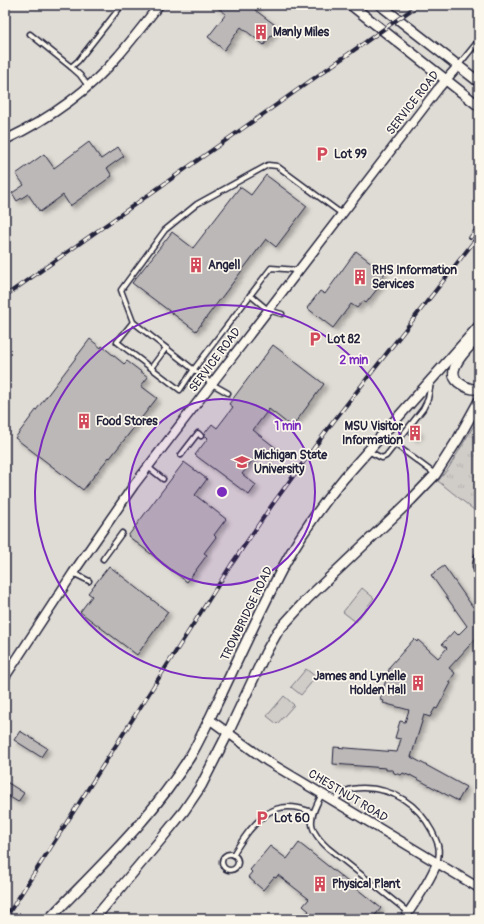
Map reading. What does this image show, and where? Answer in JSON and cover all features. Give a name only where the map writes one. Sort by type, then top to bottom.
[{"type":"street","points":[[5,140],[26,130],[76,96],[88,86],[119,56],[159,5]]},
{"type":"street","points":[[350,5],[479,106]]},
{"type":"street","points":[[380,5],[479,82]]},
{"type":"street","name":"SERVICE ROAD","points":[[5,677],[73,573],[148,467],[298,270],[458,66]]},
{"type":"street","name":"TROWBRIDGE ROAD","points":[[49,919],[138,826],[158,803],[176,778],[192,753],[283,567],[305,530],[326,501],[368,451],[479,326]]},
{"type":"street","points":[[479,336],[457,362],[454,369],[454,376],[459,383],[467,388],[479,389]]},
{"type":"street","points":[[94,919],[184,811],[201,786],[266,652],[278,631],[307,599],[411,500],[435,474],[458,439],[479,401]]},
{"type":"street","points":[[479,558],[477,566],[479,572]]},
{"type":"street","name":"CHESTNUT ROAD","points":[[209,719],[267,761],[479,888]]},
{"type":"street","points":[[406,916],[438,863]]},
{"type":"street","points":[[478,919],[479,915]]},
{"type":"lane","points":[[71,67],[78,61],[122,5]]},
{"type":"lane","points":[[30,34],[80,75],[88,86]]},
{"type":"lane","points":[[458,66],[479,40]]},
{"type":"lane","points":[[228,393],[212,384],[132,322],[121,290],[166,230],[197,204],[268,165],[277,166],[342,214]]},
{"type":"lane","points":[[132,322],[117,342],[180,390],[194,369],[271,268],[298,270]]},
{"type":"lane","points":[[250,296],[268,310],[282,314]]},
{"type":"lane","points":[[151,368],[166,348]]},
{"type":"lane","points":[[368,451],[382,458],[386,456],[396,445],[423,409],[428,399],[431,381]]},
{"type":"lane","points":[[181,455],[198,433],[201,436]]},
{"type":"lane","points":[[396,445],[435,474]]},
{"type":"lane","points":[[148,467],[163,479]]},
{"type":"lane","points":[[103,559],[122,533]]},
{"type":"lane","points":[[73,573],[89,581]]},
{"type":"lane","points":[[334,802],[343,792],[360,788],[385,791],[405,800],[422,816],[431,830],[439,848],[440,854],[438,863]]},
{"type":"lane","points":[[322,794],[312,812],[313,830],[316,836],[406,916]]},
{"type":"lane","points":[[233,855],[237,847],[258,821],[267,813],[279,808],[290,807],[296,807],[312,812]]},
{"type":"lane","points":[[228,854],[233,855],[237,858],[238,866],[234,870],[226,870],[223,866],[224,858],[228,854]]},
{"type":"shaded area","name":"Michigan State University","points":[[5,5],[479,5],[479,919],[5,919]]},
{"type":"green space","points":[[479,417],[479,514],[438,481],[448,469]]},
{"type":"green space","points":[[362,588],[374,598],[356,622],[343,612]]},
{"type":"green space","points":[[306,669],[316,677],[301,695],[291,687]]},
{"type":"green space","points":[[284,696],[294,705],[277,724],[267,716]]},
{"type":"building","name":"Manly Miles","points":[[214,5],[259,5],[255,10],[278,27],[264,45],[241,27],[224,50],[208,37],[226,14]]},
{"type":"building","points":[[89,142],[101,159],[118,147],[124,156],[107,168],[112,176],[70,206],[63,195],[40,212],[28,194],[17,201],[12,193],[24,185],[16,174],[44,154],[54,168]]},
{"type":"building","name":"Angell","points":[[266,175],[307,206],[276,247],[266,239],[196,331],[132,283],[172,232],[193,248],[240,187],[251,195]]},
{"type":"building","name":"RHS Information Services","points":[[356,251],[385,273],[379,281],[382,283],[366,303],[363,301],[357,308],[351,304],[333,328],[307,308],[320,291],[325,294]]},
{"type":"building","name":"Food Stores","points":[[90,339],[101,348],[102,346],[124,364],[127,361],[148,377],[141,386],[157,398],[83,490],[15,438]]},
{"type":"building","points":[[273,345],[324,384],[292,427],[269,409],[253,430],[276,448],[268,458],[259,452],[242,474],[256,485],[249,495],[195,455],[208,438],[204,434],[212,424],[217,428],[233,407],[229,404]]},
{"type":"building","name":"MSU Visitor Information","points":[[414,428],[420,433],[415,438],[409,434]]},
{"type":"building","points":[[184,462],[207,479],[195,495],[226,519],[214,535],[216,537],[204,553],[207,555],[187,582],[128,536]]},
{"type":"building","points":[[109,566],[168,612],[137,655],[80,612],[92,596],[88,593]]},
{"type":"building","name":"James and Lynelle Holden Hall","points":[[444,566],[475,610],[476,609],[479,613],[479,635],[449,668],[455,673],[449,682],[451,683],[437,709],[435,708],[430,717],[424,715],[411,757],[466,787],[458,801],[410,775],[394,773],[393,770],[386,770],[386,768],[333,764],[334,747],[397,752],[401,739],[395,738],[400,721],[405,722],[409,710],[383,703],[384,701],[380,700],[390,666],[414,639],[417,642],[418,640],[438,658],[447,648],[442,644],[454,631],[458,635],[467,626],[431,575]]},
{"type":"building","points":[[20,731],[47,748],[41,757],[14,740]]},
{"type":"building","points":[[5,781],[24,793],[18,802],[5,794]]},
{"type":"building","name":"Physical Plant","points":[[299,843],[381,908],[372,919],[302,919],[309,911],[303,906],[309,899],[278,875],[276,878],[274,877],[263,890],[248,877],[252,872],[250,870],[270,846],[287,859]]},
{"type":"railway","points":[[5,296],[418,5]]},
{"type":"railway","points":[[470,238],[479,226]]},
{"type":"railway","points":[[5,919],[231,565],[272,505],[333,422],[479,235]]},
{"type":"place","name":"Manly Miles","points":[[261,32]]},
{"type":"place","name":"Lot 99","points":[[322,154]]},
{"type":"place","name":"Angell","points":[[196,265]]},
{"type":"place","name":"RHS Information Services","points":[[360,277]]},
{"type":"place","name":"Lot 82","points":[[315,339]]},
{"type":"place","name":"Food Stores","points":[[84,421]]},
{"type":"place","name":"MSU Visitor Information","points":[[415,433]]},
{"type":"place","name":"Michigan State University","points":[[242,462]]},
{"type":"place","name":"James and Lynelle Holden Hall","points":[[418,683]]},
{"type":"place","name":"Lot 60","points":[[262,818]]},
{"type":"place","name":"Physical Plant","points":[[320,884]]}]
